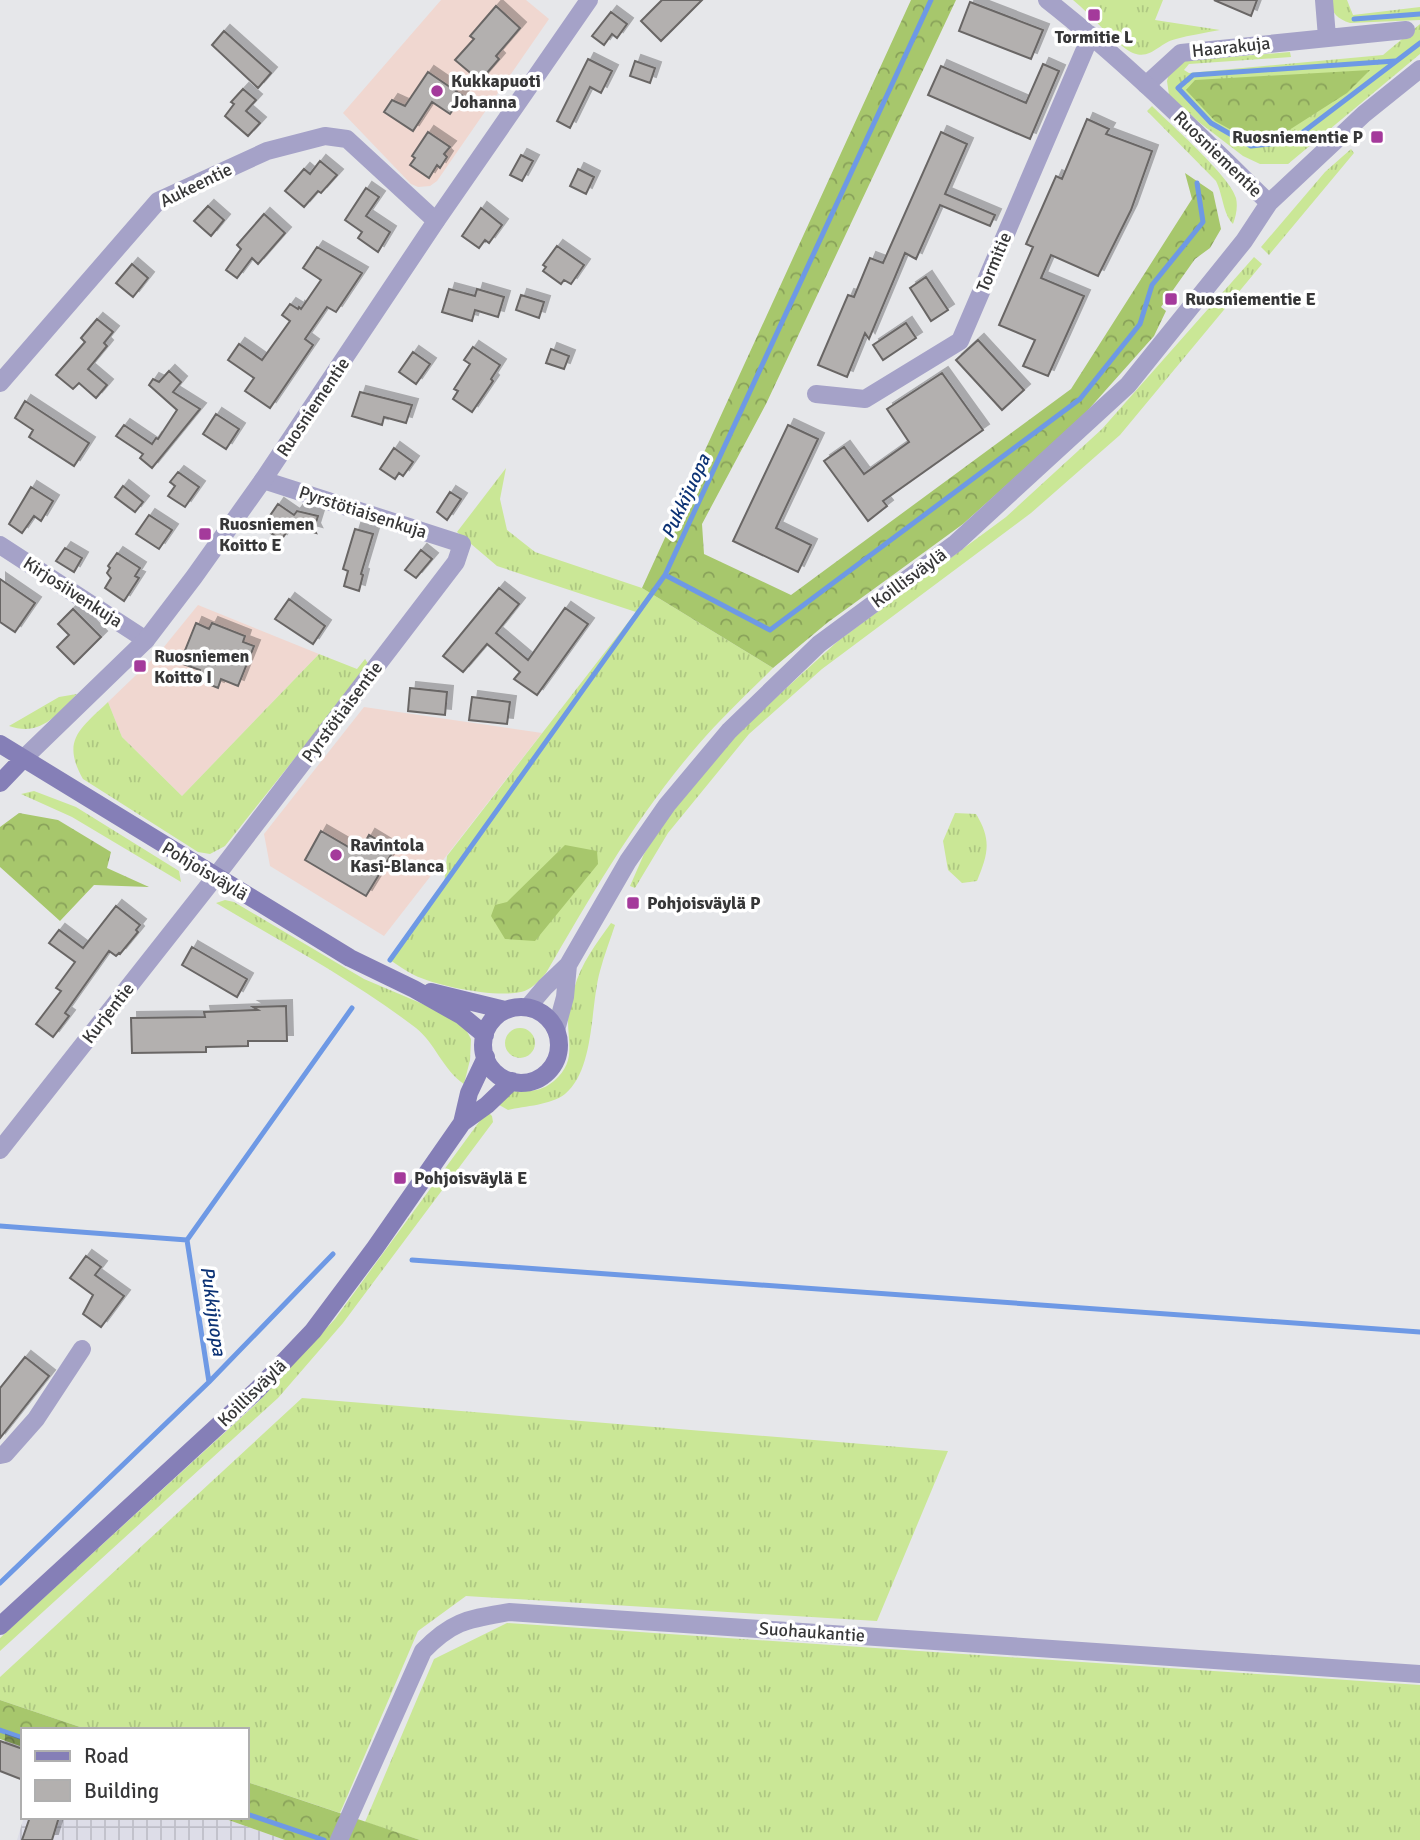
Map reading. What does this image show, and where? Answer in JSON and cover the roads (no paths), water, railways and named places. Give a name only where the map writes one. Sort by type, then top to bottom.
[{"type":"main road","name":"Pohjoisväylä","points":[[0,744],[22,760],[350,958],[462,1016],[485,1035]]},
{"type":"main road","name":"Ruosniementie","points":[[0,783],[22,760]]},
{"type":"main road","name":"Pohjoisväylä","points":[[414,989],[505,1010]]},
{"type":"main road","points":[[528,1007],[550,1019],[556,1030],[559,1050],[550,1069],[533,1081],[512,1081],[491,1068],[486,1057],[485,1035],[496,1016],[505,1010],[528,1007]]},
{"type":"main road","name":"Koillisväylä","points":[[462,1123],[469,1093],[486,1057]]},
{"type":"main road","name":"Koillisväylä","points":[[0,1626],[257,1390],[313,1331],[462,1123],[487,1105],[512,1081]]},
{"type":"street","name":"Ruosniementie","points":[[22,760],[146,640],[264,480],[436,221],[589,0]]},
{"type":"street","name":"Ruosniementie","points":[[1047,0],[1091,35],[1146,85],[1269,203],[1364,114],[1420,69]]},
{"type":"street","points":[[1324,0],[1327,37]]},
{"type":"street","name":"Haarakuja","points":[[1146,85],[1181,53],[1406,30]]},
{"type":"street","name":"Tormitie","points":[[816,394],[865,399],[960,341],[1091,35]]},
{"type":"street","name":"Aukeentie","points":[[0,383],[158,201],[267,151],[326,136],[347,139],[436,221]]},
{"type":"street","name":"Koillisväylä","points":[[528,1007],[568,965],[628,861],[667,805],[729,731],[819,644],[956,543],[1128,385],[1244,241],[1269,203]]},
{"type":"street","name":"Pyrstötiaisenkuja","points":[[264,480],[463,544]]},
{"type":"street","name":"Pyrstötiaisentie","points":[[216,876],[456,562],[463,544]]},
{"type":"street","name":"Kirjosiivenkuja","points":[[0,545],[146,640]]},
{"type":"street","name":"Kurjentie","points":[[0,1150],[216,876]]},
{"type":"street","name":"Koillisväylä","points":[[556,1030],[565,997],[568,965]]},
{"type":"street","points":[[0,1455],[5,1454],[36,1419],[82,1349]]},
{"type":"street","name":"Suohaukantie","points":[[339,1840],[423,1651],[441,1632],[466,1619],[509,1612],[1420,1674]]},
{"type":"waterway","name":"Pukkijuopa","points":[[390,960],[665,575],[931,0]]},
{"type":"waterway","points":[[1354,19],[1420,14]]},
{"type":"waterway","points":[[1395,61],[1193,75],[1178,88],[1211,123],[1251,146],[1290,142],[1420,43]]},
{"type":"waterway","points":[[665,575],[770,630],[1080,399],[1140,324],[1152,285],[1203,222],[1197,183]]},
{"type":"waterway","name":"Pukkijuopa","points":[[0,1583],[209,1382],[187,1240],[352,1008]]},
{"type":"waterway","points":[[0,1226],[187,1240]]},
{"type":"waterway","points":[[209,1382],[333,1254]]},
{"type":"waterway","points":[[412,1260],[1420,1332]]},
{"type":"waterway","points":[[0,1730],[21,1737]]},
{"type":"waterway","points":[[248,1814],[324,1840]]},
{"type":"place","name":"Tormitie L","points":[[1094,15]]},
{"type":"place","name":"Kukkapuoti Johanna","points":[[437,91]]},
{"type":"place","name":"Ruosniementie P","points":[[1377,137]]},
{"type":"place","name":"Ruosniementie E","points":[[1171,299]]},
{"type":"place","name":"Ruosniemen Koitto E","points":[[205,534]]},
{"type":"place","name":"Ruosniemen Koitto I","points":[[140,666]]},
{"type":"place","name":"Ravintola Kasi-Blanca","points":[[336,855]]},
{"type":"place","name":"Pohjoisväylä P","points":[[633,903]]},
{"type":"place","name":"Pohjoisväylä E","points":[[400,1178]]}]
